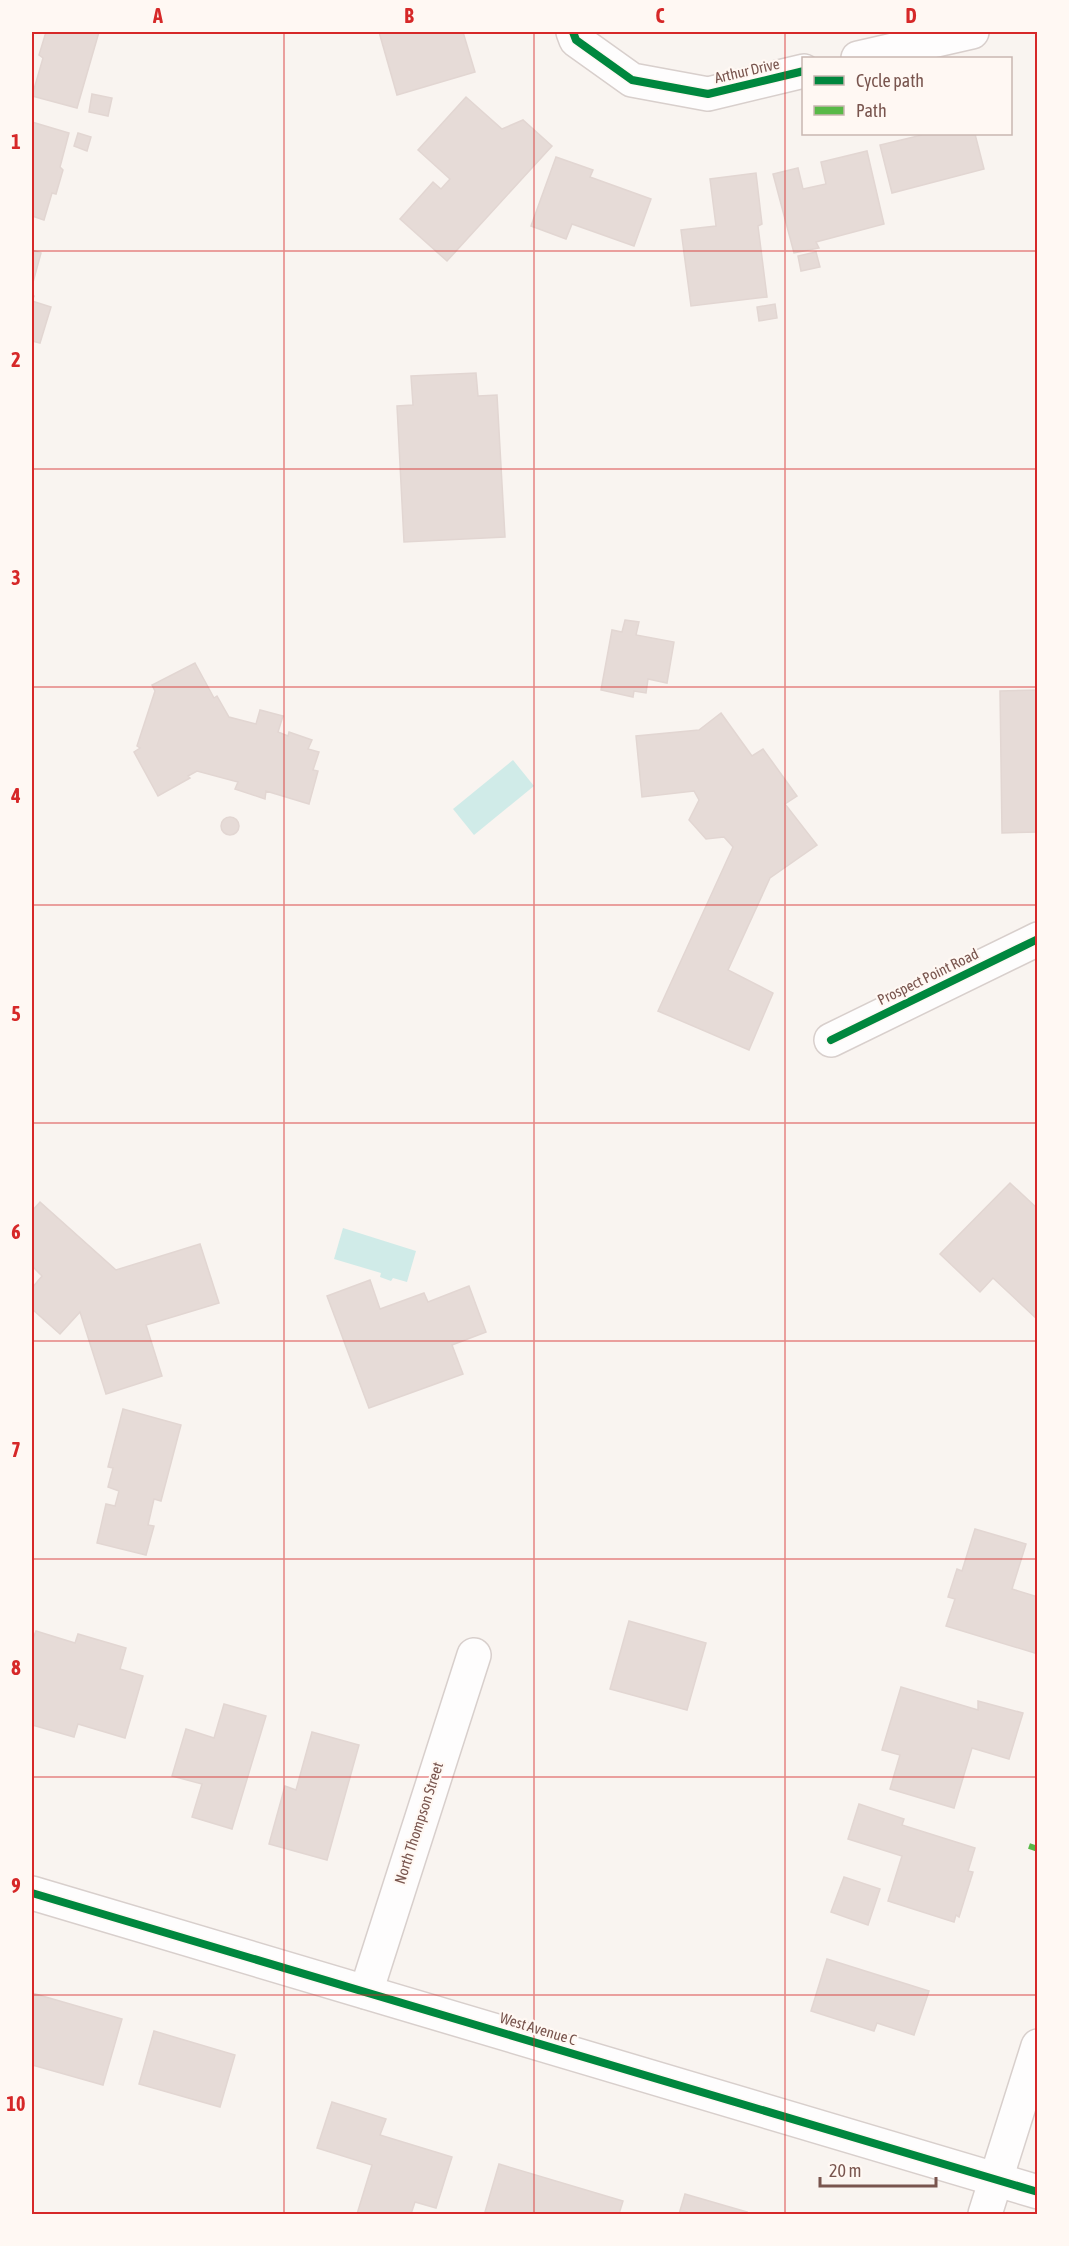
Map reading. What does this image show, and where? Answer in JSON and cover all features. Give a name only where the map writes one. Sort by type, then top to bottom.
[{"type":"street","name":"Arthur Drive","points":[[573,32],[576,40],[632,80],[708,94],[802,71]]},
{"type":"street","points":[[862,57],[972,32]]},
{"type":"street","name":"Prospect Point Road","points":[[831,1040],[1038,939]]},
{"type":"street","name":"North Thompson Street","points":[[366,1992],[474,1655]]},
{"type":"street","name":"West Avenue C","points":[[32,1893],[1038,2192]]},
{"type":"street","points":[[985,2214],[1038,2046]]},
{"type":"water","points":[[513,760],[534,786],[474,835],[453,809]]},
{"type":"water","points":[[343,1228],[416,1251],[407,1282],[393,1278],[391,1281],[380,1277],[381,1273],[334,1259]]},
{"type":"building","points":[[46,32],[99,32],[77,108],[32,96],[43,58],[39,55]]},
{"type":"building","points":[[379,32],[463,32],[475,72],[397,95]]},
{"type":"building","points":[[92,94],[112,98],[108,116],[89,112]]},
{"type":"building","points":[[466,97],[502,129],[523,120],[552,146],[447,261],[400,219],[433,182],[441,189],[450,179],[418,150]]},
{"type":"building","points":[[32,122],[69,133],[60,167],[63,170],[56,194],[52,193],[44,220],[32,216]]},
{"type":"building","points":[[78,133],[91,137],[87,151],[74,146]]},
{"type":"building","points":[[922,135],[975,135],[984,169],[892,193],[880,145]]},
{"type":"building","points":[[867,151],[884,224],[816,242],[819,248],[794,253],[773,174],[798,168],[803,189],[826,184],[821,162]]},
{"type":"building","points":[[556,157],[593,170],[590,177],[651,199],[634,246],[572,224],[566,239],[531,226]]},
{"type":"building","points":[[756,173],[762,224],[758,226],[767,297],[691,306],[681,230],[716,226],[710,179]]},
{"type":"building","points":[[32,250],[41,253],[32,286]]},
{"type":"building","points":[[816,252],[820,267],[801,271],[798,256]]},
{"type":"building","points":[[32,301],[51,307],[40,343],[32,341]]},
{"type":"building","points":[[775,304],[777,318],[759,321],[757,307]]},
{"type":"building","points":[[476,373],[478,396],[497,395],[505,537],[404,542],[397,406],[413,405],[411,376]]},
{"type":"building","points":[[625,620],[639,622],[636,635],[674,642],[667,683],[648,679],[646,693],[634,691],[633,697],[601,690],[612,630],[622,632]]},
{"type":"building","points":[[195,663],[214,698],[217,696],[229,717],[256,724],[260,710],[283,716],[278,732],[288,736],[289,732],[312,740],[308,749],[319,752],[313,770],[318,771],[309,804],[266,791],[265,799],[235,789],[238,782],[197,771],[188,776],[190,778],[158,796],[134,752],[140,748],[137,746],[155,691],[152,685]]},
{"type":"building","points":[[1038,690],[1038,832],[1002,833],[1000,691]]},
{"type":"building","points":[[721,713],[752,756],[763,749],[797,796],[785,804],[817,845],[770,878],[728,970],[773,993],[749,1050],[658,1011],[733,847],[724,837],[706,839],[689,820],[699,800],[694,791],[642,797],[636,736],[699,730]]},
{"type":"building","points":[[226,817],[234,817],[239,822],[237,833],[226,835],[221,830],[221,822]]},
{"type":"building","points":[[1010,1183],[1038,1209],[1038,1320],[993,1278],[980,1292],[940,1254]]},
{"type":"building","points":[[40,1202],[116,1270],[200,1244],[219,1303],[146,1325],[162,1376],[106,1394],[80,1312],[60,1334],[32,1309],[32,1288],[42,1276],[32,1266],[32,1211]]},
{"type":"building","points":[[370,1280],[380,1309],[424,1293],[428,1302],[469,1286],[486,1332],[452,1345],[463,1374],[369,1408],[327,1296]]},
{"type":"building","points":[[123,1409],[181,1425],[161,1501],[154,1499],[148,1525],[154,1526],[146,1555],[97,1543],[106,1504],[115,1506],[119,1491],[108,1487],[113,1468],[108,1467]]},
{"type":"building","points":[[975,1529],[1026,1544],[1012,1589],[1038,1597],[1038,1654],[946,1626],[955,1599],[948,1597],[957,1569],[962,1571]]},
{"type":"building","points":[[629,1621],[706,1643],[687,1710],[610,1689]]},
{"type":"building","points":[[36,1631],[75,1643],[78,1634],[126,1648],[120,1669],[143,1676],[125,1738],[78,1724],[74,1737],[32,1725],[32,1641]]},
{"type":"building","points":[[901,1687],[978,1710],[978,1701],[1023,1713],[1009,1759],[972,1748],[954,1808],[890,1789],[900,1755],[882,1750]]},
{"type":"building","points":[[224,1704],[266,1716],[232,1829],[192,1817],[202,1784],[172,1776],[186,1729],[214,1738]]},
{"type":"building","points":[[312,1732],[359,1745],[327,1860],[269,1844],[285,1786],[296,1790]]},
{"type":"building","points":[[859,1804],[904,1819],[902,1825],[975,1848],[968,1871],[973,1872],[959,1917],[956,1915],[954,1922],[888,1901],[902,1856],[848,1839]]},
{"type":"building","points":[[844,1877],[880,1889],[868,1925],[831,1912]]},
{"type":"building","points":[[827,1959],[929,1991],[914,2035],[877,2023],[874,2031],[811,2011]]},
{"type":"building","points":[[32,1993],[122,2019],[103,2085],[32,2065]]},
{"type":"building","points":[[154,2031],[235,2055],[220,2107],[139,2084]]},
{"type":"building","points":[[332,2102],[386,2119],[380,2135],[452,2157],[436,2208],[415,2202],[411,2214],[357,2214],[372,2165],[317,2148]]},
{"type":"building","points":[[499,2164],[623,2201],[619,2214],[493,2214],[485,2212]]},
{"type":"building","points":[[685,2194],[747,2212],[746,2214],[679,2214]]},
{"type":"marked path","points":[[1029,1846],[1038,1849]]},
{"type":"cycle path","points":[[573,32],[576,40],[632,80],[708,94],[802,71]]},
{"type":"cycle path","points":[[831,1040],[1038,939]]},
{"type":"cycle path","points":[[32,1893],[1038,2192]]}]
